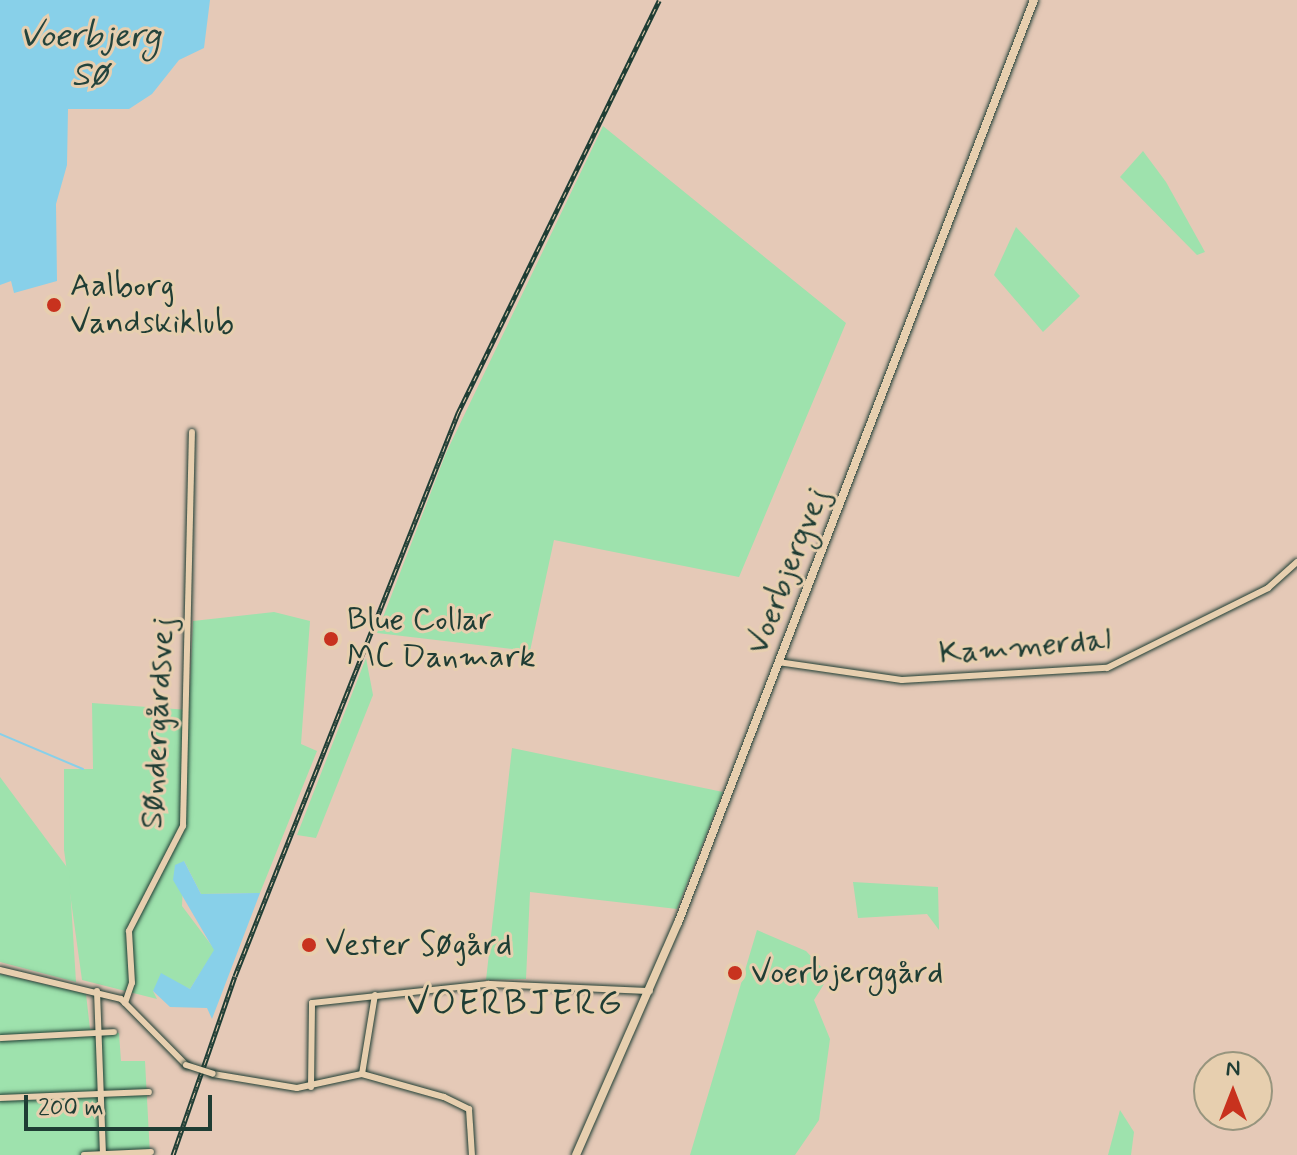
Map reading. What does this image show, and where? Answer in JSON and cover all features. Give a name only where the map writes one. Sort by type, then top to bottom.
[{"type":"street","name":"Voerbjergvej","points":[[576,1155],[650,991],[1034,0]]},
{"type":"street","name":"Søndergårdsvej","points":[[125,1003],[132,983],[129,931],[183,826],[192,432]]},
{"type":"street","name":"Kammerdal","points":[[778,662],[902,680],[1107,668],[1268,588],[1297,562]]},
{"type":"street","points":[[0,970],[97,991],[125,1003],[186,1065],[213,1074],[311,1087],[362,1074],[466,1105],[472,1155]]},
{"type":"street","points":[[311,1087],[312,1003],[375,995],[549,982],[650,991]]},
{"type":"street","points":[[97,991],[103,1154]]},
{"type":"street","points":[[362,1074],[375,995]]},
{"type":"street","points":[[0,1038],[114,1032]]},
{"type":"street","points":[[0,1098],[149,1092]]},
{"type":"street","points":[[84,1155],[151,1152]]},
{"type":"green space","points":[[603,126],[846,323],[739,577],[554,540],[530,651],[377,633],[446,453]]},
{"type":"green space","points":[[1143,151],[1166,182],[1205,252],[1197,255],[1120,177]]},
{"type":"green space","points":[[1016,227],[1080,296],[1043,332],[994,275]]},
{"type":"green space","points":[[274,612],[310,621],[301,744],[317,751],[260,893],[201,894],[184,861],[182,906],[215,950],[190,989],[168,979],[153,991],[157,999],[82,980],[64,850],[64,769],[93,769],[92,703],[189,710],[193,621]]},
{"type":"green space","points":[[366,658],[373,695],[316,838],[297,835]]},
{"type":"green space","points":[[512,748],[723,792],[677,909],[530,892],[526,979],[486,980]]},
{"type":"green space","points":[[0,777],[69,870],[76,982],[0,962]]},
{"type":"green space","points":[[853,882],[938,887],[939,930],[927,914],[858,918]]},
{"type":"green space","points":[[757,930],[806,951],[823,969],[824,984],[814,1000],[830,1039],[819,1120],[795,1155],[690,1155]]},
{"type":"green space","points":[[0,974],[86,994],[90,1029],[119,1033],[121,1061],[145,1061],[150,1155],[0,1155]]},
{"type":"green space","points":[[1120,1110],[1134,1132],[1131,1155],[1108,1155]]},
{"type":"water","name":"Voerbjerg Sø","points":[[0,0],[210,0],[204,48],[179,60],[152,94],[129,109],[68,109],[67,165],[56,204],[57,281],[14,293],[11,281],[0,285]]},
{"type":"water","points":[[184,861],[201,894],[260,893],[212,1019],[207,1008],[170,1007],[153,991],[161,973],[190,989],[214,950],[173,880],[175,865]]},
{"type":"waterway","points":[[0,734],[83,769]]},
{"type":"railway","points":[[173,1155],[235,976],[458,413],[659,0]]},
{"type":"place","name":"Aalborg Vandskiklub","points":[[54,305]]},
{"type":"place","name":"Blue Collar MC Danmark","points":[[331,639]]},
{"type":"place","name":"Vester Søgård","points":[[309,945]]},
{"type":"place","name":"Voerbjerggård","points":[[735,973]]},
{"type":"district","name":"VOERBJERG","points":[[515,1005]]}]
